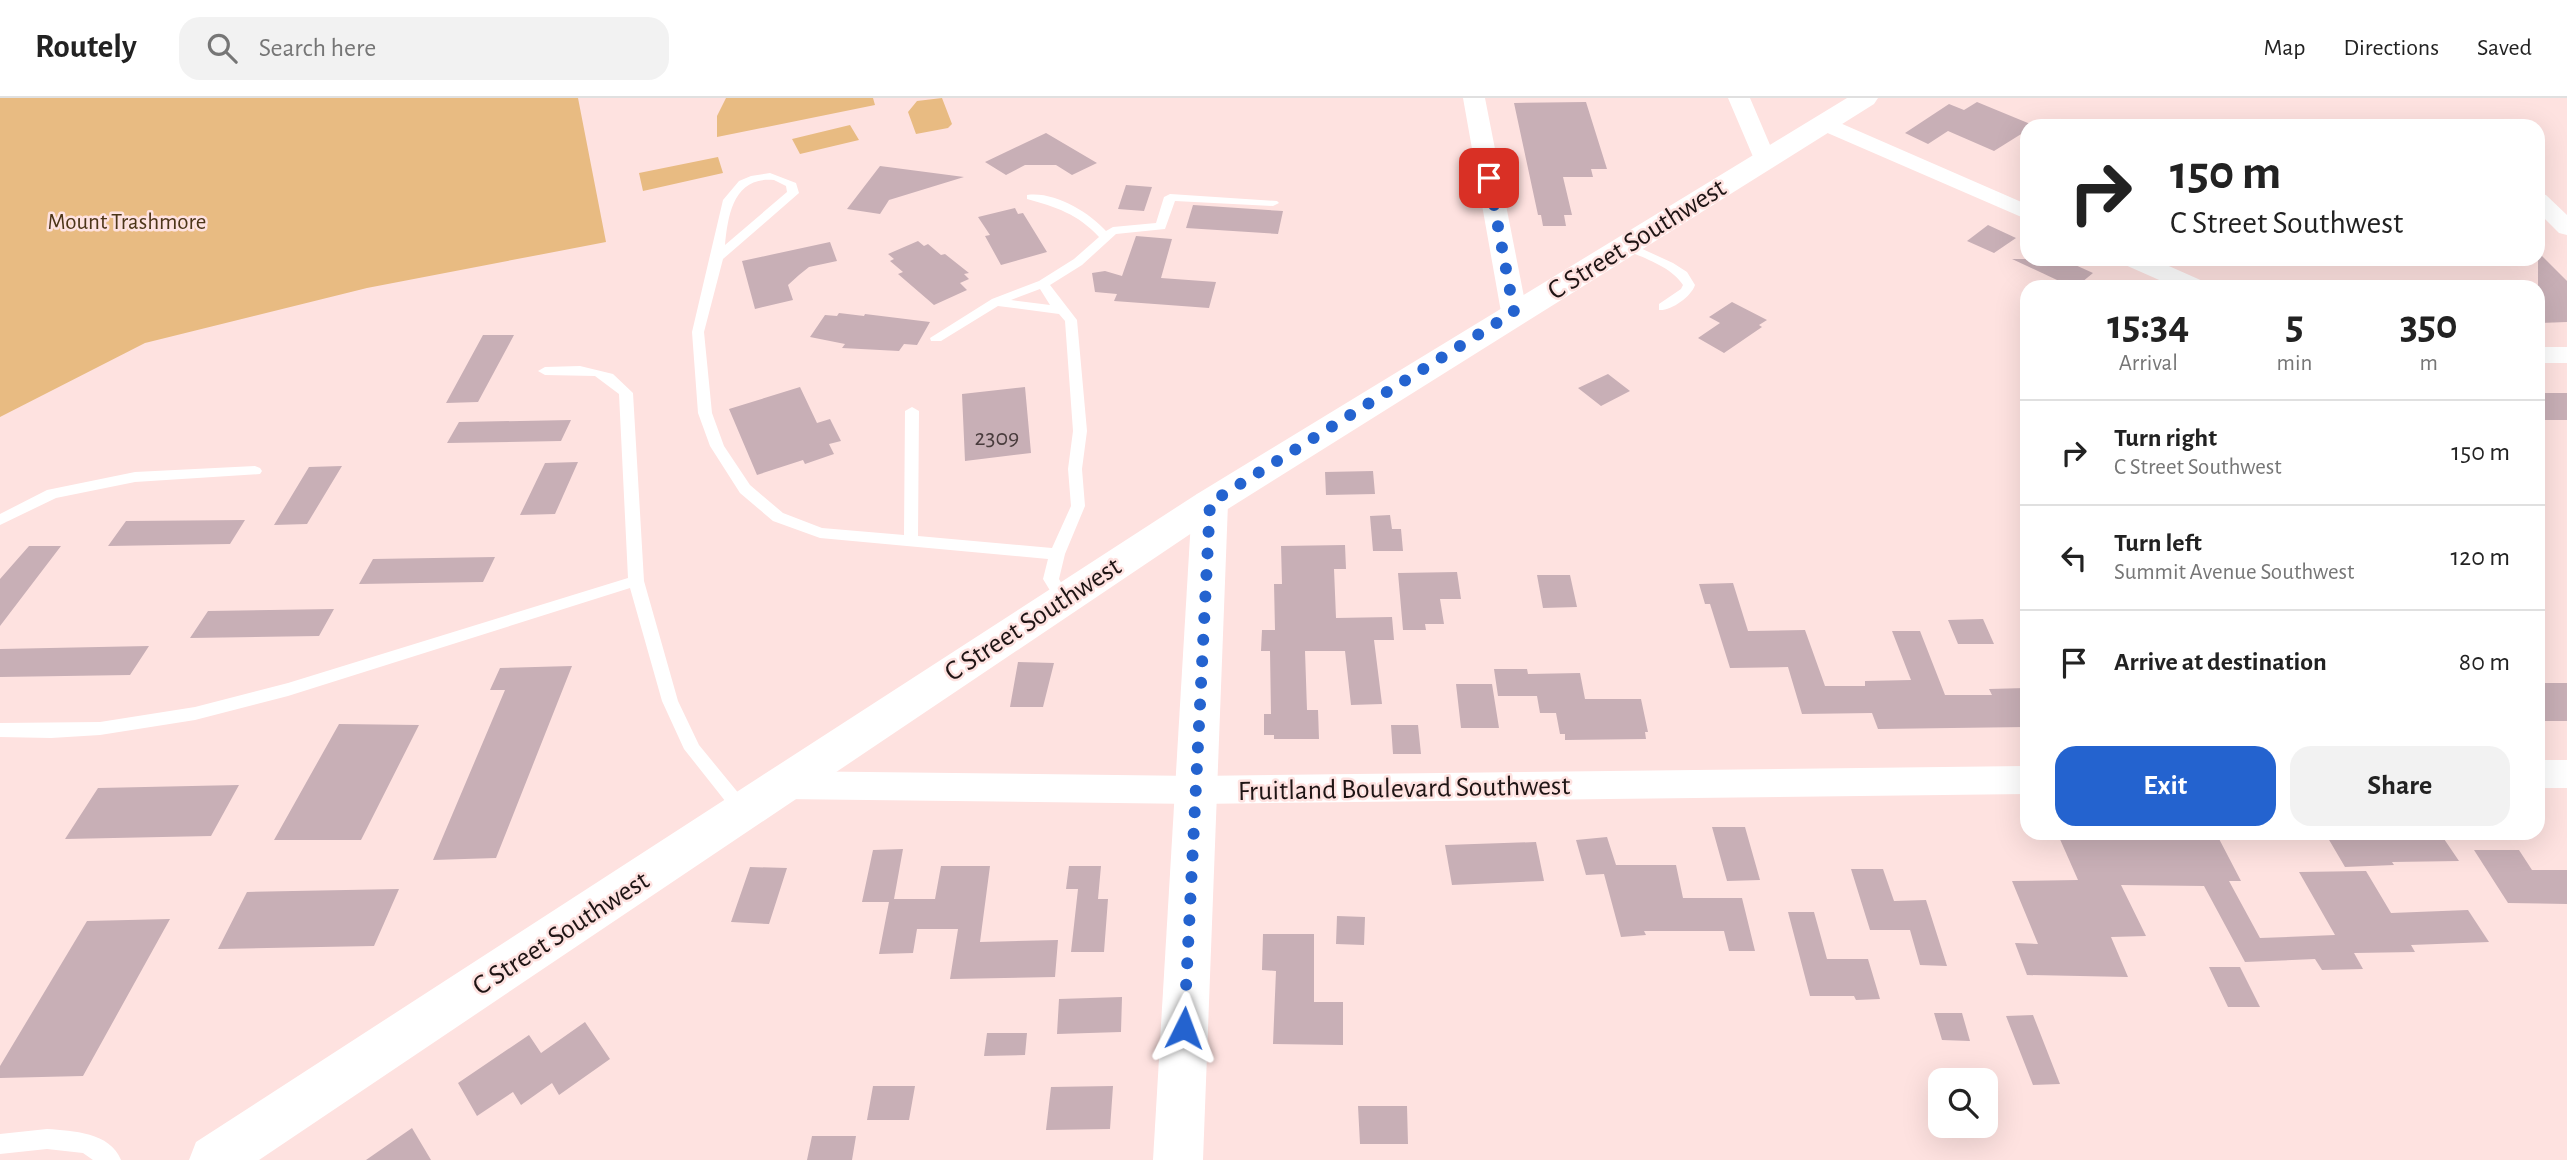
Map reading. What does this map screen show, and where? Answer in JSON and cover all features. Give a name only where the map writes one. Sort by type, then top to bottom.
[{"type":"main road","name":"C Street Southwest","points":[[214,1160],[1062,598],[1514,312],[1865,98]]},
{"type":"main road","points":[[1178,1160],[1210,503]]},
{"type":"street","points":[[1474,98],[1514,312]]},
{"type":"street","points":[[1739,98],[1765,159]]},
{"type":"street","points":[[1824,123],[2020,209]]},
{"type":"street","points":[[2545,207],[2567,229]]},
{"type":"street","points":[[2148,266],[2180,280]]},
{"type":"street","points":[[2545,355],[2567,355]]},
{"type":"street","points":[[2545,774],[2567,774]]},
{"type":"street","name":"Fruitland Boulevard Southwest","points":[[782,785],[1196,790],[2020,780]]},
{"type":"lane","points":[[717,258],[782,204],[793,193],[792,185],[773,176],[759,177],[735,186],[727,200],[717,258],[698,332],[704,404],[717,446],[745,489],[778,517],[820,533],[1057,554]]},
{"type":"lane","points":[[1031,197],[1068,207],[1087,216],[1106,237]]},
{"type":"lane","points":[[936,338],[996,302],[1043,284],[1077,262],[1113,231],[1161,226],[1170,197],[1273,203]]},
{"type":"lane","points":[[1625,244],[1683,275],[1689,285],[1687,291],[1663,307]]},
{"type":"lane","points":[[1043,284],[1071,320],[1080,431],[1075,469],[1078,506],[1057,554],[1051,579],[1062,598]]},
{"type":"lane","points":[[996,302],[1063,311]]},
{"type":"lane","points":[[545,371],[598,370],[614,379],[626,393],[636,580],[670,701],[692,749],[743,811]]},
{"type":"lane","points":[[911,542],[912,411]]},
{"type":"lane","points":[[0,520],[52,494],[135,477],[255,471]]},
{"type":"lane","points":[[0,730],[47,733],[148,725],[249,703],[636,580]]},
{"type":"lane","points":[[0,1144],[47,1139],[87,1143],[111,1160]]},
{"type":"green space","name":"Mount Trashmore","points":[[0,98],[578,98],[606,242],[367,288],[145,343],[0,417]]},
{"type":"green space","points":[[726,98],[873,98],[875,105],[717,137],[717,116]]},
{"type":"green space","points":[[942,98],[952,124],[948,128],[916,134],[908,112],[917,101]]},
{"type":"green space","points":[[850,125],[859,140],[800,154],[792,139]]},
{"type":"green space","points":[[718,157],[723,173],[643,191],[639,173]]},
{"type":"building","points":[[1586,102],[1607,169],[1591,169],[1593,177],[1563,177],[1572,215],[1564,215],[1566,226],[1543,226],[1541,215],[1538,215],[1514,103]]},
{"type":"building","points":[[1977,102],[2020,120],[2020,135],[1994,151],[1948,131],[1928,144],[1905,133],[1949,104],[1964,110]]},
{"type":"building","points":[[1046,133],[1097,163],[1072,175],[1056,165],[1025,165],[1006,175],[985,162]]},
{"type":"building","points":[[880,166],[964,177],[889,200],[880,214],[847,209]]},
{"type":"building","points":[[1126,185],[1152,187],[1144,211],[1118,209]]},
{"type":"building","points":[[1193,205],[1283,211],[1278,234],[1186,228]]},
{"type":"building","points":[[1015,208],[1018,214],[1023,213],[1047,252],[1001,265],[985,236],[990,235],[978,217]]},
{"type":"building","points":[[1988,225],[2016,238],[1994,253],[1967,241]]},
{"type":"building","points":[[1136,236],[1172,239],[1161,278],[1216,282],[1209,308],[1114,301],[1117,294],[1095,292],[1092,273],[1105,271],[1122,276]]},
{"type":"building","points":[[918,241],[924,246],[928,244],[941,255],[945,254],[969,273],[964,274],[969,279],[960,283],[967,290],[934,305],[898,274],[903,272],[890,261],[894,259],[888,254]]},
{"type":"building","points":[[830,242],[837,261],[809,267],[799,275],[788,285],[793,300],[755,309],[742,261]]},
{"type":"building","points":[[2545,259],[2567,281],[2567,322],[2545,323],[2545,280],[2538,280],[2538,266],[2545,266]]},
{"type":"building","points":[[2027,266],[2078,266],[2093,273],[2084,280],[2057,280]]},
{"type":"building","points":[[1732,302],[1767,320],[1759,325],[1762,327],[1724,353],[1698,338],[1720,323],[1709,317]]},
{"type":"building","points":[[839,313],[930,322],[917,345],[904,344],[899,351],[842,348],[845,344],[810,337],[825,315],[837,316]]},
{"type":"building","points":[[483,335],[514,335],[478,402],[446,403]]},
{"type":"building","points":[[1608,374],[1630,391],[1601,406],[1578,388]]},
{"type":"building","points":[[800,387],[817,423],[830,419],[841,441],[829,444],[834,454],[805,464],[803,460],[757,475],[729,409]]},
{"type":"building","points":[[1025,387],[1031,453],[965,461],[962,394]]},
{"type":"building","points":[[2545,393],[2567,393],[2567,420],[2545,420]]},
{"type":"building","points":[[571,420],[561,441],[447,443],[459,422]]},
{"type":"building","points":[[578,462],[555,514],[520,515],[545,463]]},
{"type":"building","points":[[342,466],[307,524],[274,525],[309,467]]},
{"type":"building","points":[[1373,471],[1375,494],[1326,495],[1325,472]]},
{"type":"building","points":[[1390,515],[1392,529],[1401,529],[1403,551],[1373,551],[1370,516]]},
{"type":"building","points":[[245,520],[230,544],[108,546],[126,521]]},
{"type":"building","points":[[1345,545],[1346,569],[1334,569],[1336,618],[1392,617],[1394,640],[1374,640],[1382,704],[1351,705],[1345,651],[1305,651],[1307,710],[1318,710],[1319,739],[1274,739],[1274,735],[1264,735],[1264,714],[1271,714],[1270,651],[1261,651],[1262,630],[1275,630],[1274,584],[1282,584],[1281,546]]},
{"type":"building","points":[[29,546],[61,546],[0,626],[0,579]]},
{"type":"building","points":[[495,557],[483,582],[359,584],[373,559]]},
{"type":"building","points":[[1457,572],[1461,599],[1440,599],[1444,624],[1425,624],[1426,630],[1403,630],[1398,573]]},
{"type":"building","points":[[1537,575],[1570,575],[1577,607],[1543,608]]},
{"type":"building","points":[[1733,583],[1748,631],[1805,630],[1825,686],[1865,686],[1865,681],[1911,680],[1892,631],[1920,631],[1945,695],[1992,695],[1989,689],[2020,688],[2020,727],[1878,729],[1872,713],[1802,714],[1788,667],[1730,668],[1710,604],[1705,604],[1699,584]]},
{"type":"building","points":[[334,609],[319,636],[190,638],[208,611]]},
{"type":"building","points":[[1983,619],[1994,644],[1958,644],[1948,620]]},
{"type":"building","points":[[149,646],[130,675],[0,677],[0,649]]},
{"type":"building","points":[[1018,662],[1054,663],[1043,707],[1010,707]]},
{"type":"building","points":[[572,666],[496,858],[433,860],[505,690],[490,690],[500,668]]},
{"type":"building","points":[[1494,669],[1527,669],[1528,674],[1580,673],[1585,699],[1641,699],[1648,732],[1645,732],[1646,739],[1565,740],[1565,734],[1560,734],[1556,713],[1540,713],[1537,696],[1498,696]]},
{"type":"building","points":[[2545,683],[2567,683],[2567,721],[2545,721]]},
{"type":"building","points":[[1456,684],[1492,684],[1499,728],[1461,728]]},
{"type":"building","points":[[339,724],[419,725],[361,840],[274,840]]},
{"type":"building","points":[[1391,725],[1418,725],[1421,754],[1393,754]]},
{"type":"building","points":[[239,785],[211,836],[65,839],[98,788]]},
{"type":"building","points":[[1712,827],[1745,827],[1760,880],[1727,881]]},
{"type":"building","points":[[1607,837],[1616,865],[1676,865],[1683,898],[1742,898],[1755,951],[1729,951],[1724,931],[1644,931],[1646,935],[1621,937],[1604,874],[1586,875],[1576,840]]},
{"type":"building","points":[[2060,840],[2220,840],[2241,881],[2229,881],[2260,938],[2335,935],[2299,872],[2366,871],[2391,913],[2468,910],[2489,942],[2411,945],[2415,952],[2354,953],[2363,969],[2322,970],[2315,959],[2245,962],[2204,886],[2121,885],[2146,936],[2111,937],[2128,977],[2027,975],[2015,943],[2038,944],[2012,881],[2078,880]]},
{"type":"building","points":[[2329,840],[2445,840],[2459,861],[2392,862],[2394,865],[2345,867]]},
{"type":"building","points":[[1536,842],[1544,881],[1452,885],[1445,845]]},
{"type":"building","points":[[903,849],[894,899],[935,899],[941,866],[990,866],[980,942],[1058,940],[1055,977],[950,979],[958,929],[917,929],[913,953],[879,954],[889,902],[862,902],[873,850]]},
{"type":"building","points":[[2474,850],[2519,850],[2532,870],[2567,870],[2567,904],[2508,903]]},
{"type":"building","points":[[1069,866],[1101,866],[1098,899],[1108,899],[1104,952],[1071,952],[1078,889],[1066,889]]},
{"type":"building","points":[[750,867],[787,868],[769,924],[731,922]]},
{"type":"building","points":[[1851,869],[1883,869],[1894,901],[1926,900],[1947,966],[1920,965],[1910,930],[1870,930]]},
{"type":"building","points":[[399,889],[374,946],[218,949],[247,892]]},
{"type":"building","points":[[1788,912],[1814,912],[1827,959],[1868,959],[1880,999],[1810,996]]},
{"type":"building","points":[[1337,916],[1365,917],[1364,945],[1336,944]]},
{"type":"building","points":[[170,919],[83,1076],[0,1078],[0,1066],[87,921]]},
{"type":"building","points":[[1263,934],[1314,934],[1314,1002],[1343,1002],[1343,1045],[1273,1044],[1276,971],[1262,970]]},
{"type":"building","points":[[2209,967],[2240,967],[2260,1007],[2228,1007]]},
{"type":"building","points":[[1122,997],[1121,1032],[1057,1034],[1059,999]]},
{"type":"building","points":[[1934,1013],[1962,1013],[1970,1041],[1942,1040]]},
{"type":"building","points":[[2033,1015],[2060,1084],[2033,1085],[2006,1016]]},
{"type":"building","points":[[585,1022],[610,1059],[559,1095],[552,1083],[521,1105],[513,1092],[477,1116],[458,1083],[529,1035],[541,1053]]},
{"type":"building","points":[[987,1033],[1027,1033],[1025,1055],[984,1056]]},
{"type":"building","points":[[873,1086],[915,1086],[909,1120],[867,1120]]},
{"type":"building","points":[[1113,1086],[1110,1129],[1046,1130],[1051,1087]]},
{"type":"building","points":[[1358,1106],[1407,1106],[1408,1144],[1360,1144]]},
{"type":"building","points":[[412,1128],[431,1160],[366,1160]]},
{"type":"building","points":[[812,1136],[856,1136],[852,1160],[807,1160]]},
{"type":"route","points":[[1184,1028],[1210,503],[1514,312],[1489,178]]}]
